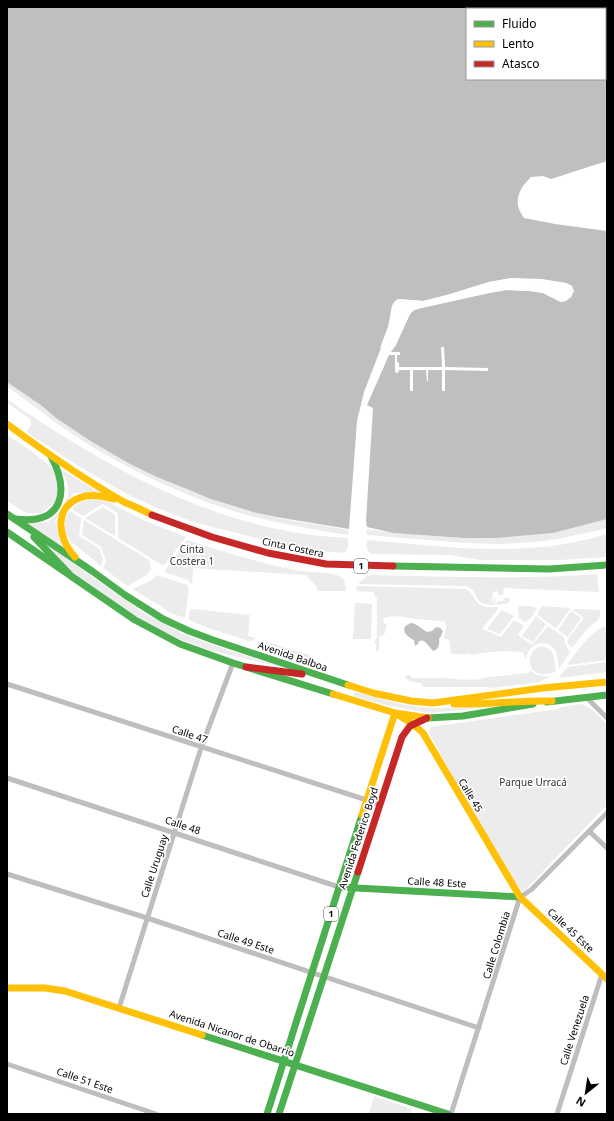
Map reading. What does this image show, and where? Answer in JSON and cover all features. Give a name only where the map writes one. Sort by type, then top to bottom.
[{"type":"main road","name":"Cinta Costera","points":[[7,424],[51,456],[125,502],[153,515],[212,537],[268,553],[326,564],[508,569],[549,569],[607,565]]},
{"type":"main road","points":[[14,519],[27,520],[42,518],[50,513],[58,503],[62,493],[61,484],[59,473],[51,456]]},
{"type":"main road","points":[[92,571],[77,559],[69,550],[64,541],[61,529],[62,515],[73,501],[86,496],[98,495],[125,502]]},
{"type":"main road","name":"Avenida Balboa","points":[[7,514],[92,571],[124,595],[158,616],[189,631],[318,676],[373,693],[411,701],[433,703],[544,688],[607,682]]},
{"type":"main road","points":[[24,526],[72,577]]},
{"type":"main road","points":[[7,532],[135,620],[180,644],[246,667],[395,713],[428,718],[463,716],[552,701],[607,695]]},
{"type":"main road","points":[[589,567],[607,570]]},
{"type":"main road","points":[[246,667],[318,676]]},
{"type":"main road","points":[[572,686],[586,680],[607,676]]},
{"type":"main road","points":[[433,703],[469,705],[537,700],[552,701]]},
{"type":"main road","name":"Calle 45","points":[[395,713],[413,724],[423,734],[520,897]]},
{"type":"main road","name":"Avenida Federico Boyd","points":[[267,1114],[395,713]]},
{"type":"main road","points":[[413,724],[428,718]]},
{"type":"main road","name":"Avenida Federico Boyd","points":[[279,1114],[403,734],[407,728],[413,724]]},
{"type":"main road","name":"Calle 48","points":[[339,887],[352,888]]},
{"type":"main road","name":"Calle 48 Este","points":[[352,888],[520,897]]},
{"type":"main road","name":"Calle 45 Este","points":[[520,897],[604,976]]},
{"type":"main road","name":"Avenida Nicanor de Obarrio","points":[[7,988],[45,988],[65,991],[285,1060],[450,1114]]},
{"type":"street","name":"Calle Uruguay","points":[[119,1008],[201,748],[234,663]]},
{"type":"street","name":"Calle 47","points":[[7,684],[201,748],[379,804]]},
{"type":"street","points":[[586,698],[607,718]]},
{"type":"street","name":"Calle 48","points":[[7,778],[339,887]]},
{"type":"street","points":[[520,897],[531,890],[607,813]]},
{"type":"street","points":[[589,831],[607,848]]},
{"type":"street","name":"Calle 49 Este","points":[[7,874],[147,918],[479,1028]]},
{"type":"street","name":"Calle Colombia","points":[[450,1114],[520,897]]},
{"type":"street","name":"Calle Venezuela","points":[[557,1114],[604,976]]},
{"type":"street","name":"Calle 51 Este","points":[[7,1064],[156,1114]]},
{"type":"green space","points":[[7,382],[92,442],[138,468],[185,489],[232,506],[277,518],[349,530],[348,535],[247,515],[186,494],[126,466],[89,445],[7,386]]},
{"type":"green space","points":[[7,399],[85,450],[168,493],[211,510],[256,524],[301,533],[348,538],[348,547],[345,553],[320,551],[268,541],[193,522],[157,508],[127,494],[85,470],[26,432],[31,425],[29,418],[7,403]]},
{"type":"green space","points":[[7,435],[34,453],[51,467],[60,485],[55,502],[41,513],[26,513],[7,501]]},
{"type":"green space","points":[[59,468],[98,492],[74,493],[55,521],[58,533],[68,552],[20,521],[42,523],[54,517],[58,513],[65,503],[68,492],[67,482]]},
{"type":"green space","points":[[99,499],[111,503],[143,520],[186,537],[165,564],[162,565],[118,538],[118,513],[103,504],[83,516],[72,509],[84,501]]},
{"type":"green space","points":[[103,507],[115,515],[115,536],[85,518]]},
{"type":"green space","points":[[70,511],[81,518],[79,536],[99,548],[103,560],[101,566],[70,541],[65,531],[65,521],[66,516]]},
{"type":"green space","points":[[607,519],[607,528],[600,530],[557,539],[499,544],[466,543],[367,535],[366,529],[393,533],[459,538],[508,537],[553,533]]},
{"type":"green space","points":[[84,520],[149,560],[151,569],[148,574],[128,586],[103,568],[106,561],[101,547],[82,535]]},
{"type":"green space","points":[[607,534],[607,557],[560,560],[481,560],[450,555],[372,554],[368,550],[367,546],[367,540],[457,548],[517,549],[577,542]]},
{"type":"green space","points":[[37,538],[142,612],[185,635],[286,668],[212,651],[182,640],[149,625],[72,572]]},
{"type":"green space","name":"Cinta Costera 1","points":[[187,540],[285,568],[336,575],[344,580],[346,591],[317,591],[317,587],[306,575],[193,568],[192,584],[188,580],[164,572]]},
{"type":"green space","points":[[597,574],[599,592],[504,588],[503,595],[498,595],[498,591],[493,592],[492,603],[494,599],[496,599],[496,604],[498,601],[503,601],[504,598],[509,598],[509,603],[491,605],[484,604],[479,601],[472,589],[466,586],[358,584],[367,576],[372,575],[552,577]]},
{"type":"green space","points":[[157,575],[187,585],[189,589],[185,618],[170,613],[133,589],[152,580]]},
{"type":"green space","points":[[357,586],[466,589],[479,604],[487,607],[497,607],[498,609],[482,629],[501,637],[513,621],[516,621],[524,626],[518,635],[532,645],[548,626],[564,637],[565,644],[570,652],[559,669],[555,650],[549,645],[543,643],[533,646],[526,659],[523,652],[516,651],[470,655],[467,648],[469,654],[451,654],[449,639],[444,639],[446,629],[445,622],[395,616],[384,618],[383,621],[387,626],[384,635],[380,636],[378,652],[376,651],[376,644],[374,644],[377,636],[377,598],[374,595],[374,592],[356,591]]},
{"type":"green space","points":[[355,603],[372,604],[371,638],[353,639]]},
{"type":"green space","points":[[519,606],[537,608],[530,619],[524,622],[519,618]]},
{"type":"green space","points":[[542,606],[570,609],[555,628],[538,615]]},
{"type":"green space","points":[[191,609],[250,615],[248,636],[255,638],[254,640],[249,641],[208,628],[189,620],[189,612]]},
{"type":"green space","points":[[502,610],[514,616],[500,634],[487,629]]},
{"type":"green space","points":[[573,610],[600,610],[600,615],[597,621],[588,628],[572,648],[567,643],[568,639],[584,618]]},
{"type":"green space","points":[[571,611],[581,618],[568,637],[558,630]]},
{"type":"green space","points":[[536,616],[546,624],[533,642],[522,636]]},
{"type":"green space","points":[[603,627],[607,627],[606,660],[569,665],[568,663],[584,643]]},
{"type":"green space","points":[[264,641],[310,655],[310,660],[267,646],[263,644]]},
{"type":"green space","points":[[542,646],[550,650],[554,656],[556,672],[540,674],[535,672],[532,668],[530,664],[531,655],[533,651]]},
{"type":"green space","points":[[607,662],[607,672],[560,678],[561,674],[568,667]]},
{"type":"green space","points":[[530,670],[540,676],[551,676],[539,682],[491,688],[423,687],[421,683],[410,681],[405,676],[410,675],[411,678],[476,680],[489,677],[529,673]]},
{"type":"green space","points":[[355,692],[413,706],[447,708],[488,707],[430,713],[390,706],[353,696]]},
{"type":"green space","name":"Parque Urracá","points":[[580,704],[591,709],[607,724],[607,805],[525,890],[522,891],[486,839],[429,733],[430,727],[558,709],[561,707]]},
{"type":"green space","points":[[374,1096],[412,1109],[410,1114],[369,1114]]},
{"type":"shaded area","points":[[7,7],[607,7],[607,161],[551,179],[543,176],[531,177],[525,183],[519,194],[518,206],[524,218],[607,231],[607,519],[553,533],[496,538],[463,538],[393,533],[367,527],[366,521],[373,408],[367,405],[389,355],[395,346],[410,314],[414,310],[421,308],[506,290],[543,293],[561,302],[571,297],[572,286],[566,283],[511,278],[489,282],[423,301],[398,299],[392,306],[389,327],[364,392],[357,421],[349,529],[253,512],[211,499],[157,477],[130,464],[92,442],[56,418],[42,406],[7,382]]},
{"type":"shaded area","points":[[411,623],[418,625],[427,632],[432,631],[436,627],[443,631],[439,639],[437,649],[434,651],[421,640],[415,646],[414,640],[406,634],[404,630],[407,625]]},
{"type":"pier","points":[[511,278],[542,279],[566,283],[572,286],[574,291],[571,297],[566,301],[561,302],[543,293],[506,290],[414,310],[410,314],[395,347],[392,347],[409,313],[413,309],[421,306],[505,288],[544,291],[561,300],[569,296],[572,291],[571,287],[566,285],[541,281],[511,280],[490,284],[423,303],[399,301],[394,307],[390,328],[382,347],[380,348],[388,327],[392,306],[398,299],[423,301],[489,282]]},
{"type":"pier","points":[[441,347],[444,347],[445,367],[488,368],[488,371],[445,370],[445,391],[442,391],[442,370],[428,370],[427,381],[426,370],[413,370],[413,391],[410,391],[410,370],[399,370],[398,373],[395,372],[395,355],[389,355],[390,352],[400,352],[400,355],[397,355],[399,367],[442,367]]},
{"type":"traffic: fast","points":[[16,519],[44,517],[53,511],[58,503],[61,493],[60,482],[57,469],[51,456]]},
{"type":"traffic: fast","points":[[7,514],[125,595],[163,619],[213,640],[348,685]]},
{"type":"traffic: fast","points":[[7,532],[135,620],[180,644],[233,663],[333,694]]},
{"type":"traffic: fast","points":[[34,537],[72,577]]},
{"type":"traffic: fast","points":[[393,566],[549,569],[607,565]]},
{"type":"traffic: fast","points":[[547,702],[607,695]]},
{"type":"traffic: fast","points":[[428,718],[463,716],[533,704]]},
{"type":"traffic: fast","points":[[267,1114],[362,815]]},
{"type":"traffic: fast","points":[[279,1114],[358,872]]},
{"type":"traffic: fast","points":[[339,887],[520,897]]},
{"type":"traffic: fast","points":[[202,1035],[448,1114]]},
{"type":"traffic: slow","points":[[7,424],[79,475],[124,502],[152,515]]},
{"type":"traffic: slow","points":[[75,557],[64,540],[61,531],[63,513],[75,500],[86,496],[90,495],[114,499]]},
{"type":"traffic: slow","points":[[348,685],[373,693],[411,701],[433,703],[543,688],[607,682]]},
{"type":"traffic: slow","points":[[333,694],[395,713],[428,718]]},
{"type":"traffic: slow","points":[[454,704],[552,701]]},
{"type":"traffic: slow","points":[[395,713],[413,724],[423,733],[520,897],[607,979]]},
{"type":"traffic: slow","points":[[362,815],[395,713]]},
{"type":"traffic: slow","points":[[7,988],[45,988],[65,991],[202,1035]]},
{"type":"traffic: jam","points":[[152,515],[212,537],[268,553],[326,564],[393,566]]},
{"type":"traffic: jam","points":[[246,667],[302,674]]},
{"type":"traffic: jam","points":[[358,872],[402,737],[410,726],[427,718]]}]
